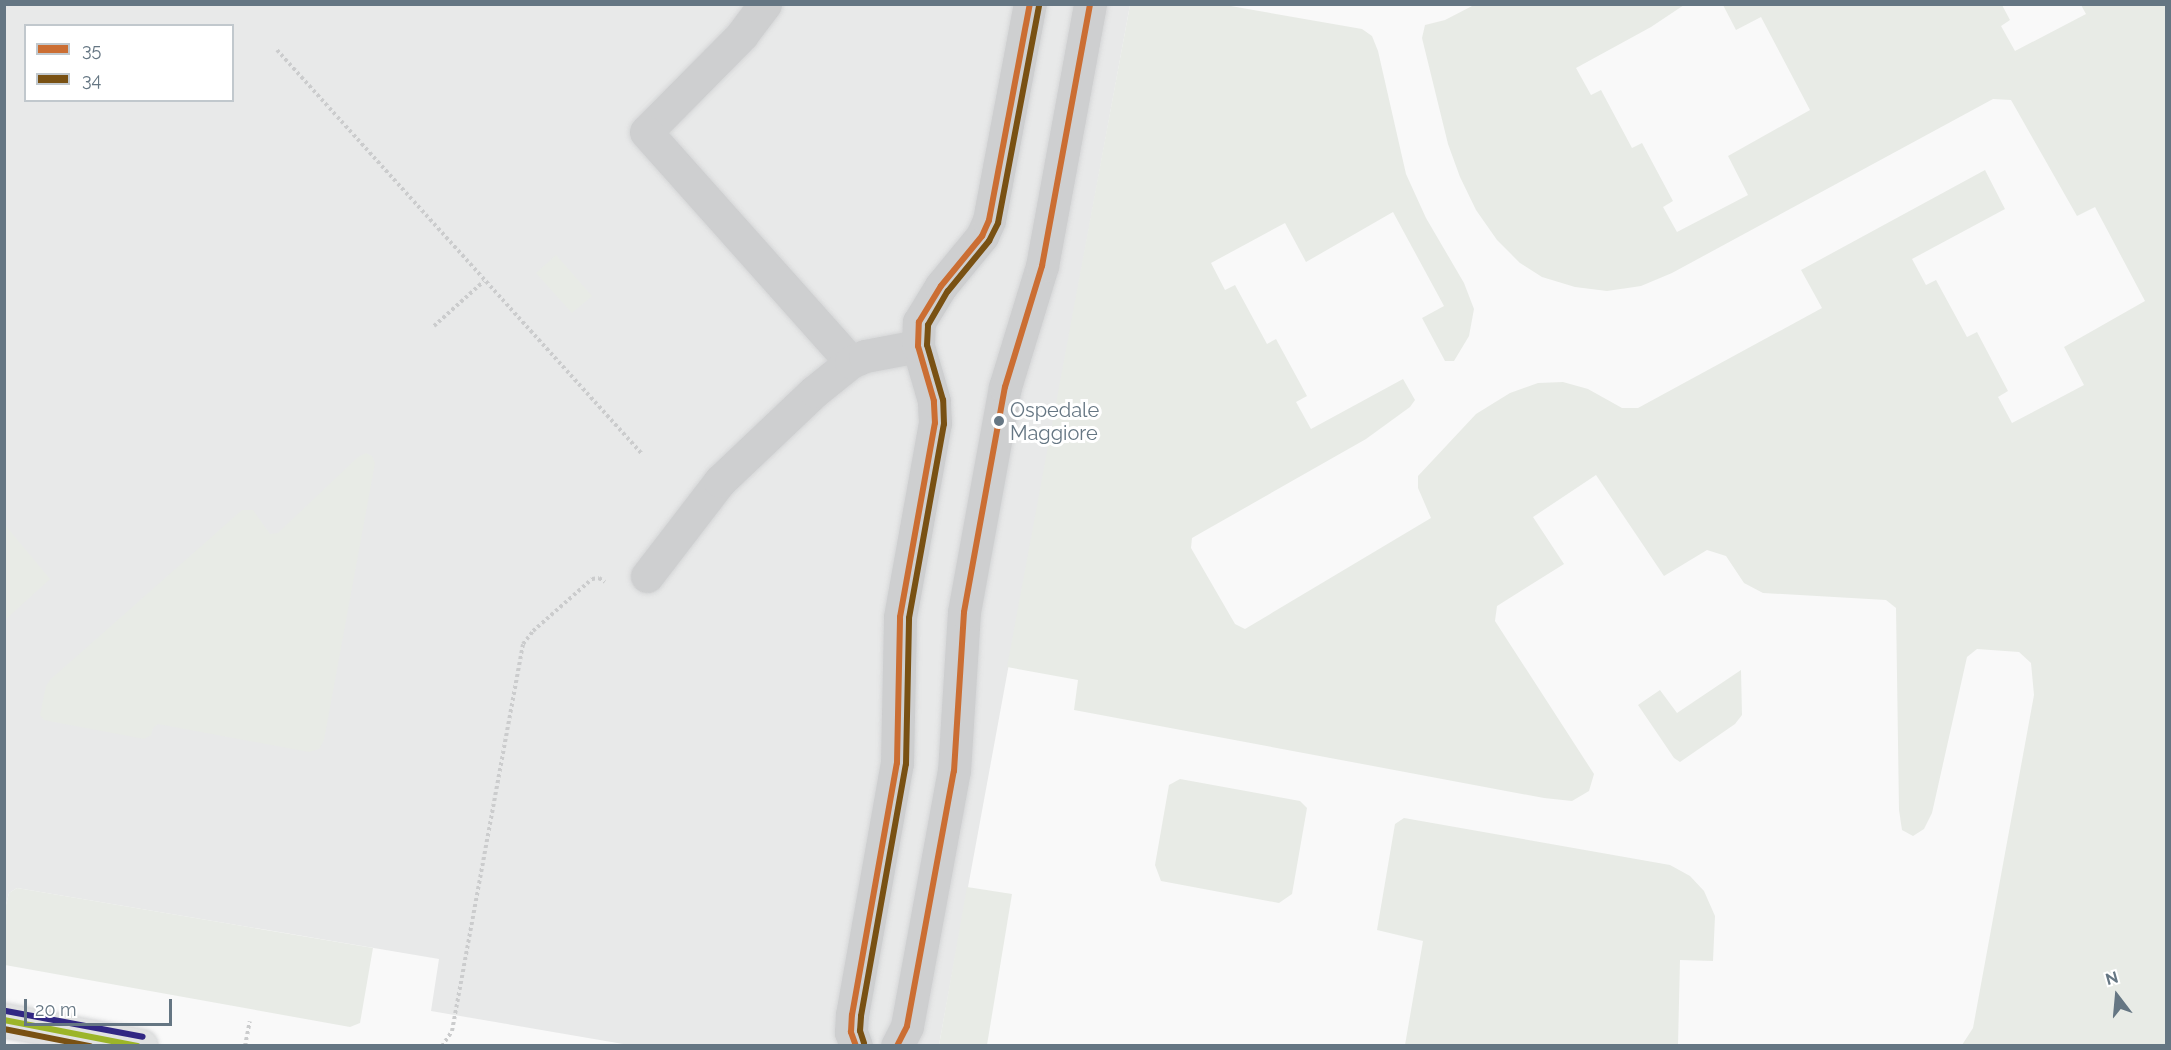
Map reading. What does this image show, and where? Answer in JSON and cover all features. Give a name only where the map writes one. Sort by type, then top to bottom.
[{"type":"main road","points":[[4,1020],[141,1046]]},
{"type":"street","points":[[765,4],[742,35],[646,132],[851,362]]},
{"type":"street","points":[[856,1046],[851,1032],[852,1015],[897,763],[900,617],[935,423],[934,401],[918,346],[919,322],[928,305],[982,236],[989,220],[1030,4]]},
{"type":"street","points":[[897,1046],[907,1026],[954,771],[964,612],[1005,387],[1037,286],[1090,4]]},
{"type":"street","points":[[647,576],[739,461],[851,362],[865,356],[918,346]]},
{"type":"path","points":[[277,50],[642,454]]},
{"type":"path","points":[[434,326],[484,281]]},
{"type":"path","points":[[442,1046],[452,1031],[524,644],[533,631],[592,579]]},
{"type":"path","points":[[245,1046],[250,1021]]},
{"type":"shaded area","points":[[5,5],[1130,5],[939,1045],[629,1045],[431,1011],[439,959],[17,888],[9,893],[5,909]]},
{"type":"shaded area","points":[[1130,5],[1225,5],[1362,29],[1372,36],[1378,51],[1406,174],[1426,218],[1464,283],[1474,309],[1469,336],[1454,361],[1445,361],[1422,318],[1444,306],[1393,212],[1306,262],[1285,223],[1211,263],[1225,290],[1235,285],[1267,344],[1276,339],[1307,396],[1296,402],[1311,429],[1403,379],[1415,400],[1410,407],[1366,439],[1192,538],[1191,548],[1235,624],[1245,629],[1431,518],[1418,488],[1418,476],[1476,414],[1510,393],[1538,383],[1563,382],[1588,389],[1622,408],[1638,408],[1822,308],[1801,270],[1985,170],[2005,209],[1912,259],[1926,285],[1936,280],[1967,337],[1977,332],[2008,391],[1998,397],[2012,423],[2084,385],[2064,347],[2145,301],[2095,207],[2077,216],[2011,100],[1993,99],[1672,273],[1641,286],[1607,291],[1575,287],[1542,277],[1520,263],[1497,240],[1476,210],[1460,177],[1448,144],[1422,38],[1425,25],[1445,20],[1474,5],[1684,5],[1651,27],[1576,68],[1591,95],[1601,90],[1632,148],[1642,143],[1673,201],[1663,207],[1677,232],[1748,195],[1728,156],[1810,110],[1761,17],[1736,30],[1723,5],[2002,5],[2010,20],[2001,26],[2015,51],[2086,14],[2081,5],[2166,5],[2166,1045],[1962,1045],[1973,1028],[2034,695],[2031,663],[2019,652],[1977,649],[1967,657],[1932,813],[1924,829],[1913,836],[1902,830],[1899,810],[1896,608],[1886,600],[1763,593],[1744,583],[1726,556],[1707,550],[1664,576],[1596,475],[1533,517],[1564,564],[1497,606],[1495,621],[1594,774],[1589,791],[1572,801],[1544,798],[1074,710],[1078,680],[1007,667]]},
{"type":"shaded area","points":[[556,255],[592,296],[572,313],[536,273]]},
{"type":"shaded area","points":[[366,453],[372,456],[375,463],[324,740],[319,749],[309,752],[158,724],[153,728],[151,735],[144,739],[44,720],[40,715],[46,686],[51,679],[242,510],[253,510],[270,534],[278,533],[358,457]]},
{"type":"shaded area","points":[[5,525],[50,579],[4,620]]},
{"type":"shaded area","points":[[1741,670],[1742,715],[1735,724],[1680,762],[1674,758],[1638,705],[1660,690],[1677,713]]},
{"type":"shaded area","points":[[1180,779],[1300,801],[1307,808],[1292,894],[1279,903],[1161,881],[1155,865],[1169,785]]},
{"type":"shaded area","points":[[1404,818],[1670,865],[1690,876],[1704,891],[1715,916],[1713,961],[1680,960],[1678,1045],[1405,1045],[1423,941],[1377,930],[1395,824]]},
{"type":"shaded area","points":[[967,887],[1012,894],[987,1045],[939,1045]]},
{"type":"shaded area","points":[[17,888],[373,948],[360,1023],[350,1027],[5,965],[5,909],[9,893]]},
{"type":"transit line","name":"35","points":[[856,1046],[851,1032],[852,1015],[897,763],[900,617],[935,423],[934,401],[918,346],[919,322],[941,286],[982,236],[989,220],[1030,4]]},
{"type":"transit line","name":"35","points":[[897,1046],[907,1026],[954,771],[964,612],[1005,387],[1042,266],[1090,4]]},
{"type":"transit line","name":"34","points":[[864,1043],[860,1031],[861,1016],[906,764],[909,618],[944,424],[943,400],[927,345],[928,325],[948,291],[989,241],[998,223],[1039,6]]},
{"type":"transit line","points":[[6,1011],[143,1037]]},
{"type":"transit line","points":[[4,1020],[138,1046]]},
{"type":"transit line","name":"34","points":[[4,1029],[90,1046]]},
{"type":"place","name":"Ospedale Maggiore","points":[[999,421]]}]
